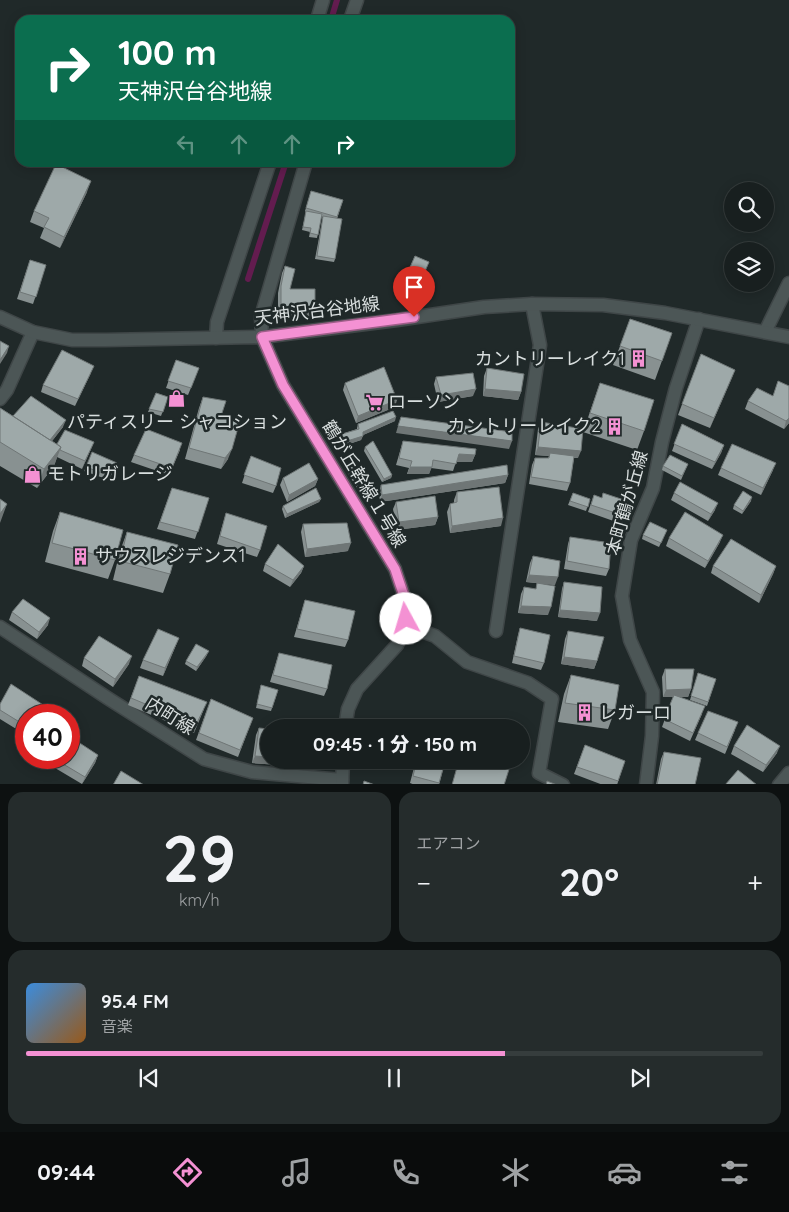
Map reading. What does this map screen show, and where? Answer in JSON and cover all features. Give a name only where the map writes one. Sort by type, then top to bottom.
[{"type":"street","points":[[318,15],[323,0]]},
{"type":"street","points":[[352,15],[356,0]]},
{"type":"street","points":[[216,338],[217,322],[268,167]]},
{"type":"street","points":[[262,337],[260,317],[305,167]]},
{"type":"street","points":[[765,332],[789,283]]},
{"type":"street","points":[[496,631],[540,345],[532,304]]},
{"type":"street","name":"天神沢台谷地線","points":[[0,317],[33,332],[72,340],[116,340],[262,337],[484,307],[532,304],[603,305],[665,313],[789,337]]},
{"type":"street","name":"本町鶴が丘線","points":[[646,784],[652,736],[653,692],[630,640],[622,596],[631,540],[653,488],[662,442],[676,388],[699,320]]},
{"type":"street","points":[[0,399],[7,390],[33,332]]},
{"type":"street","name":"鶴が丘幹線１号線","points":[[262,337],[283,385],[395,569],[406,602],[406,619],[397,645],[357,688],[348,709],[346,719]]},
{"type":"street","points":[[404,625],[435,636],[467,662],[528,683],[552,699],[537,779],[564,784]]},
{"type":"street","name":"内町線","points":[[0,627],[204,759],[252,772],[342,782]]},
{"type":"street","points":[[342,782],[343,769]]},
{"type":"street","points":[[779,784],[789,773]]},
{"type":"building","points":[[55,167],[62,167],[91,181],[64,237],[44,227],[49,218],[34,211]]},
{"type":"building","points":[[311,191],[343,200],[337,217],[306,208]]},
{"type":"building","points":[[306,211],[322,214],[318,235],[310,233],[311,228],[303,227]]},
{"type":"building","points":[[323,216],[342,219],[335,259],[317,256]]},
{"type":"building","points":[[415,256],[429,262],[415,294],[401,288]]},
{"type":"building","points":[[30,260],[46,265],[36,297],[20,292]]},
{"type":"building","points":[[285,266],[295,269],[290,289],[315,289],[315,310],[281,310],[281,286]]},
{"type":"building","points":[[630,319],[672,333],[662,361],[620,346]]},
{"type":"building","points":[[0,341],[9,346],[0,360]]},
{"type":"building","points":[[62,350],[94,366],[78,399],[43,385]]},
{"type":"building","points":[[701,354],[735,370],[714,418],[682,404]]},
{"type":"building","points":[[176,360],[199,368],[191,388],[168,381]]},
{"type":"building","points":[[384,367],[397,400],[358,416],[345,383]]},
{"type":"building","points":[[487,368],[524,374],[521,392],[485,389]]},
{"type":"building","points":[[473,373],[476,389],[441,395],[436,377]]},
{"type":"building","points":[[778,381],[789,386],[789,418],[786,421],[748,401],[757,388],[773,396]]},
{"type":"building","points":[[600,383],[654,400],[644,431],[590,413]]},
{"type":"building","points":[[156,393],[168,397],[163,412],[149,409]]},
{"type":"building","points":[[31,396],[66,420],[50,440],[13,416]]},
{"type":"building","points":[[203,397],[226,401],[222,413],[239,424],[232,449],[225,458],[189,448]]},
{"type":"building","points":[[0,408],[61,447],[44,469],[0,442]]},
{"type":"building","points":[[393,411],[396,417],[363,432],[363,436],[344,442],[342,434],[359,429],[358,424]]},
{"type":"building","points":[[401,417],[512,432],[512,441],[398,426]]},
{"type":"building","points":[[541,422],[583,429],[581,451],[538,447]]},
{"type":"building","points":[[682,424],[724,445],[715,462],[674,444]]},
{"type":"building","points":[[146,429],[182,443],[172,468],[134,455]]},
{"type":"building","points":[[65,430],[94,442],[85,461],[60,450],[61,447],[57,444]]},
{"type":"building","points":[[373,441],[392,475],[384,479],[365,447]]},
{"type":"building","points":[[403,441],[476,449],[475,455],[459,454],[456,464],[433,460],[432,467],[410,467],[412,461],[399,458]]},
{"type":"building","points":[[732,444],[776,463],[763,488],[721,468]]},
{"type":"building","points":[[92,452],[117,463],[110,476],[86,467]]},
{"type":"building","points":[[550,453],[574,456],[570,483],[531,477],[535,458],[549,458]]},
{"type":"building","points":[[670,455],[688,464],[682,476],[663,466]]},
{"type":"building","points":[[251,456],[281,468],[276,486],[244,475]]},
{"type":"building","points":[[354,460],[374,492],[366,496],[346,465]]},
{"type":"building","points":[[309,463],[318,479],[289,495],[283,478]]},
{"type":"building","points":[[507,465],[508,475],[382,495],[381,485]]},
{"type":"building","points":[[680,482],[718,503],[711,514],[674,493]]},
{"type":"building","points":[[499,487],[503,518],[452,526],[450,504],[457,502],[457,492]]},
{"type":"building","points":[[172,488],[209,498],[198,532],[160,522]]},
{"type":"building","points":[[316,488],[321,499],[287,514],[283,506]]},
{"type":"building","points":[[743,491],[752,497],[743,511],[734,505]]},
{"type":"building","points":[[573,493],[590,499],[588,507],[570,501]]},
{"type":"building","points":[[603,493],[630,502],[625,516],[591,505],[594,495],[602,498]]},
{"type":"building","points":[[435,496],[438,517],[399,522],[396,502]]},
{"type":"building","points":[[0,499],[7,504],[0,514]]},
{"type":"building","points":[[60,512],[123,530],[115,560],[52,543]]},
{"type":"building","points":[[685,512],[723,535],[708,561],[669,538]]},
{"type":"building","points":[[226,513],[267,526],[260,550],[220,536]]},
{"type":"building","points":[[650,522],[667,530],[661,543],[643,535]]},
{"type":"building","points":[[347,523],[351,543],[307,549],[303,524]]},
{"type":"building","points":[[127,532],[178,545],[170,574],[120,561]]},
{"type":"building","points":[[570,537],[611,543],[609,569],[567,561]]},
{"type":"building","points":[[731,539],[776,566],[761,595],[713,566]]},
{"type":"building","points":[[278,544],[304,566],[293,580],[265,564]]},
{"type":"building","points":[[533,556],[560,561],[558,577],[529,575]]},
{"type":"building","points":[[564,582],[602,587],[600,613],[560,610]]},
{"type":"building","points":[[537,583],[555,586],[551,607],[521,606],[524,587],[536,589]]},
{"type":"building","points":[[23,599],[50,618],[39,632],[12,612]]},
{"type":"building","points":[[305,600],[355,611],[348,640],[297,629]]},
{"type":"building","points":[[520,628],[550,635],[544,663],[514,656]]},
{"type":"building","points":[[158,629],[179,638],[165,668],[143,660]]},
{"type":"building","points":[[568,631],[604,637],[597,661],[564,657]]},
{"type":"building","points":[[99,636],[132,656],[115,679],[84,658]]},
{"type":"building","points":[[196,644],[209,651],[197,667],[186,661]]},
{"type":"building","points":[[279,653],[332,665],[327,689],[273,675]]},
{"type":"building","points":[[665,669],[694,669],[691,689],[666,690]]},
{"type":"building","points":[[698,673],[716,679],[708,702],[691,696]]},
{"type":"building","points":[[571,675],[619,685],[615,710],[565,703]]},
{"type":"building","points":[[139,676],[207,702],[196,725],[131,698]]},
{"type":"building","points":[[11,684],[42,704],[15,704],[15,719],[0,710],[0,704]]},
{"type":"building","points":[[261,685],[278,690],[272,708],[257,704]]},
{"type":"building","points":[[674,695],[705,706],[693,733],[664,719]]},
{"type":"building","points":[[211,699],[253,718],[240,750],[199,733]]},
{"type":"building","points":[[708,711],[738,722],[727,747],[698,733]]},
{"type":"building","points":[[747,725],[780,746],[766,765],[734,746]]},
{"type":"building","points":[[259,728],[260,728],[260,756],[255,756]]},
{"type":"building","points":[[80,743],[98,755],[85,777],[72,769],[80,769]]},
{"type":"building","points":[[585,745],[625,761],[618,781],[577,767]]},
{"type":"building","points":[[664,752],[701,758],[695,784],[657,784]]},
{"type":"building","points":[[415,769],[443,769],[439,783],[413,776]]},
{"type":"building","points":[[456,769],[509,769],[504,784],[452,784]]},
{"type":"building","points":[[738,770],[756,784],[726,784]]},
{"type":"building","points":[[121,771],[142,784],[114,784]]},
{"type":"waterway","points":[[332,15],[337,0]]},
{"type":"waterway","points":[[248,279],[284,167]]},
{"type":"place","name":"カントリーレイク1","points":[[639,359]]},
{"type":"place","name":"パティスリー シャコション","points":[[177,399]]},
{"type":"place","name":"ローソン","points":[[374,402]]},
{"type":"place","name":"カントリーレイク2","points":[[615,426]]},
{"type":"place","name":"モトリガレージ","points":[[33,474]]},
{"type":"place","name":"サウスレジデンス1","points":[[81,556]]},
{"type":"place","name":"レガーロ","points":[[585,713]]},
{"type":"route","points":[[406,619],[406,602],[395,569],[283,385],[262,337],[414,317]]}]
